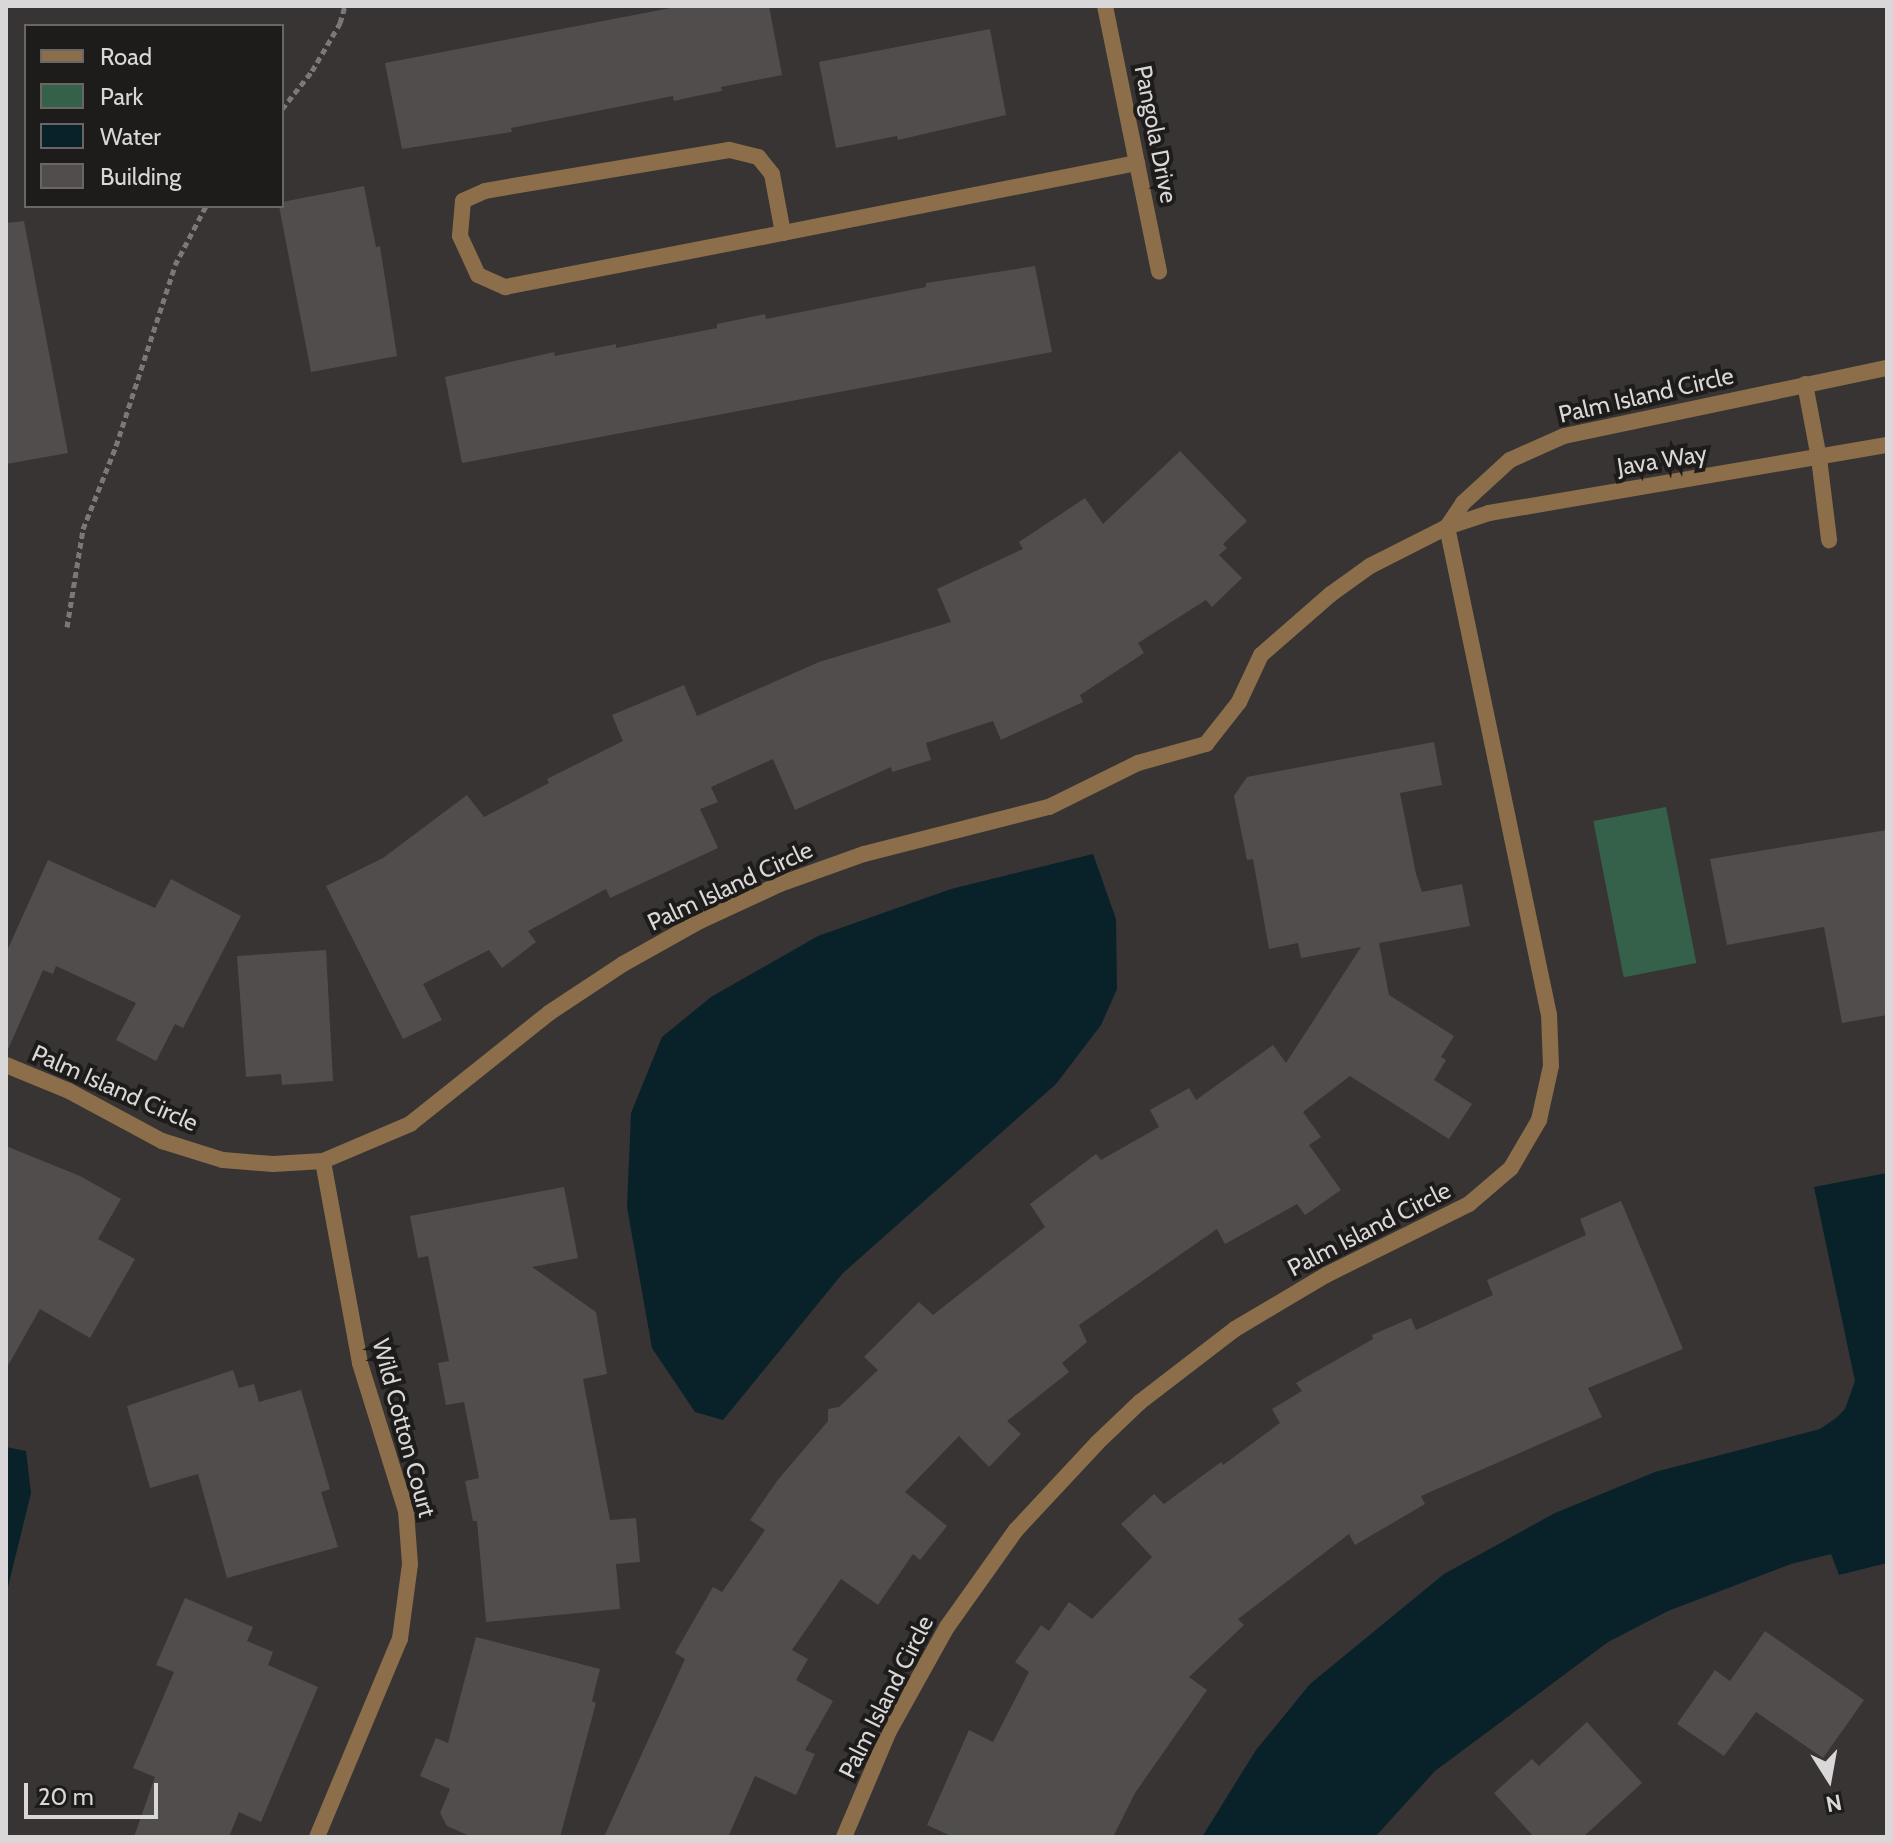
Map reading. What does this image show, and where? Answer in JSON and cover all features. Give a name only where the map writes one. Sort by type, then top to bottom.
[{"type":"street","name":"Pangola Drive","points":[[1105,6],[1159,272]]},
{"type":"street","points":[[783,233],[772,174],[758,157],[729,150],[485,191],[463,201],[460,236],[478,275],[505,287],[783,233],[1137,163]]},
{"type":"street","name":"Palm Island Circle","points":[[6,1065],[69,1091],[174,1145],[223,1160],[273,1164],[323,1161],[410,1124],[549,1013],[623,964],[700,921],[780,884],[850,859],[1049,807],[1138,763],[1206,744],[1239,702],[1261,655],[1331,594],[1370,566],[1447,527],[1463,503],[1510,460],[1564,436],[1887,368]]},
{"type":"street","points":[[1805,384],[1819,458],[1829,540]]},
{"type":"street","name":"Java Way","points":[[1447,527],[1489,513],[1887,445]]},
{"type":"street","name":"Palm Island Circle","points":[[844,1837],[889,1731],[947,1627],[1016,1530],[1097,1443],[1140,1402],[1235,1329],[1326,1275],[1469,1204],[1511,1168],[1539,1120],[1551,1066],[1549,1015],[1447,527]]},
{"type":"street","name":"Wild Cotton Court","points":[[317,1837],[400,1639],[410,1564],[406,1511],[360,1363],[323,1161]]},
{"type":"path","points":[[284,106],[312,71],[340,23],[345,6]]},
{"type":"path","points":[[67,627],[83,529],[116,446],[175,265],[205,208]]},
{"type":"green space","points":[[1666,807],[1696,963],[1624,977],[1593,821]]},
{"type":"water","points":[[1093,854],[1116,919],[1117,989],[1101,1025],[1056,1084],[843,1273],[723,1420],[695,1412],[652,1348],[627,1207],[631,1113],[662,1037],[711,997],[818,936],[951,889]]},
{"type":"water","points":[[1887,1173],[1887,1563],[1839,1575],[1831,1554],[1791,1564],[1668,1611],[1608,1642],[1435,1771],[1375,1837],[1202,1837],[1256,1750],[1310,1684],[1444,1574],[1555,1513],[1655,1472],[1820,1429],[1836,1418],[1845,1409],[1855,1381],[1814,1187]]},
{"type":"water","points":[[6,1447],[26,1451],[31,1493],[6,1595]]},
{"type":"building","points":[[681,6],[769,6],[782,75],[721,87],[722,91],[674,101],[673,96],[511,128],[512,132],[402,149],[385,63]]},
{"type":"building","points":[[990,29],[1006,115],[898,140],[897,136],[836,148],[819,62]]},
{"type":"building","points":[[364,186],[376,247],[380,246],[397,356],[311,372],[279,208],[284,208],[284,202]]},
{"type":"building","points":[[24,221],[68,453],[6,464],[6,223]]},
{"type":"building","points":[[1035,266],[1052,352],[462,463],[445,377],[554,352],[555,356],[616,344],[616,348],[717,328],[717,324],[765,314],[766,319],[926,287],[926,283]]},
{"type":"building","points":[[1180,451],[1247,521],[1223,544],[1227,548],[1219,555],[1242,578],[1212,607],[1206,600],[1138,643],[1144,653],[1080,695],[1083,702],[1001,740],[993,721],[926,743],[931,760],[892,772],[891,767],[795,810],[773,759],[711,787],[718,802],[700,809],[718,848],[610,898],[606,889],[528,931],[536,942],[502,968],[489,950],[423,984],[442,1020],[403,1039],[326,886],[383,858],[467,795],[484,817],[549,783],[547,779],[623,741],[612,715],[684,685],[697,716],[819,662],[951,622],[937,589],[1023,549],[1019,542],[1085,498],[1103,524]]},
{"type":"building","points":[[1434,742],[1442,785],[1400,793],[1422,892],[1462,884],[1470,926],[1379,943],[1389,995],[1454,1036],[1441,1057],[1446,1060],[1434,1080],[1472,1104],[1449,1139],[1350,1076],[1303,1112],[1321,1137],[1309,1145],[1341,1190],[1305,1215],[1297,1204],[1225,1244],[1217,1229],[1079,1325],[1087,1342],[1062,1363],[1069,1372],[1007,1421],[1021,1434],[989,1467],[959,1436],[905,1492],[947,1526],[920,1560],[913,1554],[878,1605],[841,1579],[792,1650],[808,1659],[796,1680],[833,1701],[805,1750],[815,1754],[796,1795],[755,1776],[728,1837],[604,1837],[685,1659],[675,1653],[713,1587],[722,1592],[765,1530],[750,1520],[777,1481],[828,1421],[828,1409],[839,1407],[878,1370],[864,1357],[919,1302],[933,1315],[1045,1227],[1030,1204],[1096,1154],[1101,1160],[1159,1127],[1150,1110],[1189,1088],[1196,1100],[1273,1045],[1286,1063],[1361,947],[1301,958],[1298,943],[1269,949],[1253,859],[1247,860],[1234,796],[1247,777]]},
{"type":"building","points":[[1887,830],[1887,1015],[1842,1023],[1824,927],[1727,945],[1710,859]]},
{"type":"building","points":[[48,860],[155,908],[171,879],[241,916],[183,1028],[175,1024],[156,1061],[116,1040],[136,1003],[56,966],[53,974],[43,970],[6,1054],[6,953]]},
{"type":"building","points":[[326,950],[333,1081],[282,1085],[281,1074],[246,1077],[237,956]]},
{"type":"building","points":[[6,1146],[80,1176],[121,1199],[98,1239],[135,1259],[90,1338],[40,1309],[6,1369]]},
{"type":"building","points":[[564,1187],[578,1258],[532,1267],[596,1312],[607,1374],[583,1379],[610,1520],[636,1518],[640,1562],[616,1564],[620,1609],[486,1622],[477,1521],[473,1521],[465,1481],[479,1478],[464,1402],[446,1405],[438,1363],[449,1361],[428,1256],[418,1258],[410,1216]]},
{"type":"building","points":[[1621,1201],[1683,1349],[1588,1388],[1602,1417],[1421,1496],[1425,1504],[1355,1545],[1349,1534],[1238,1619],[1244,1625],[1189,1677],[1207,1690],[1135,1793],[1113,1837],[953,1837],[927,1825],[969,1730],[993,1742],[1029,1672],[1015,1662],[1041,1625],[1049,1631],[1069,1602],[1092,1619],[1152,1557],[1121,1524],[1154,1494],[1164,1504],[1221,1462],[1223,1465],[1280,1423],[1272,1409],[1302,1391],[1296,1383],[1373,1339],[1372,1335],[1411,1318],[1416,1330],[1493,1295],[1487,1280],[1586,1235],[1580,1219]]},
{"type":"building","points":[[233,1370],[239,1388],[254,1384],[259,1402],[301,1390],[330,1489],[321,1492],[338,1547],[227,1578],[198,1474],[150,1488],[127,1406]]},
{"type":"building","points":[[185,1598],[253,1627],[247,1641],[273,1652],[268,1665],[318,1687],[261,1822],[239,1812],[229,1837],[134,1837],[155,1777],[133,1768],[174,1672],[156,1665]]},
{"type":"building","points":[[1765,1631],[1864,1700],[1823,1758],[1756,1712],[1724,1756],[1677,1724],[1715,1670],[1730,1681]]},
{"type":"building","points":[[476,1637],[600,1669],[592,1701],[596,1703],[560,1837],[472,1837],[447,1826],[440,1813],[450,1789],[420,1776],[436,1738],[448,1743]]},
{"type":"building","points":[[1587,1722],[1642,1783],[1583,1837],[1534,1837],[1494,1793],[1532,1759],[1539,1766]]}]
